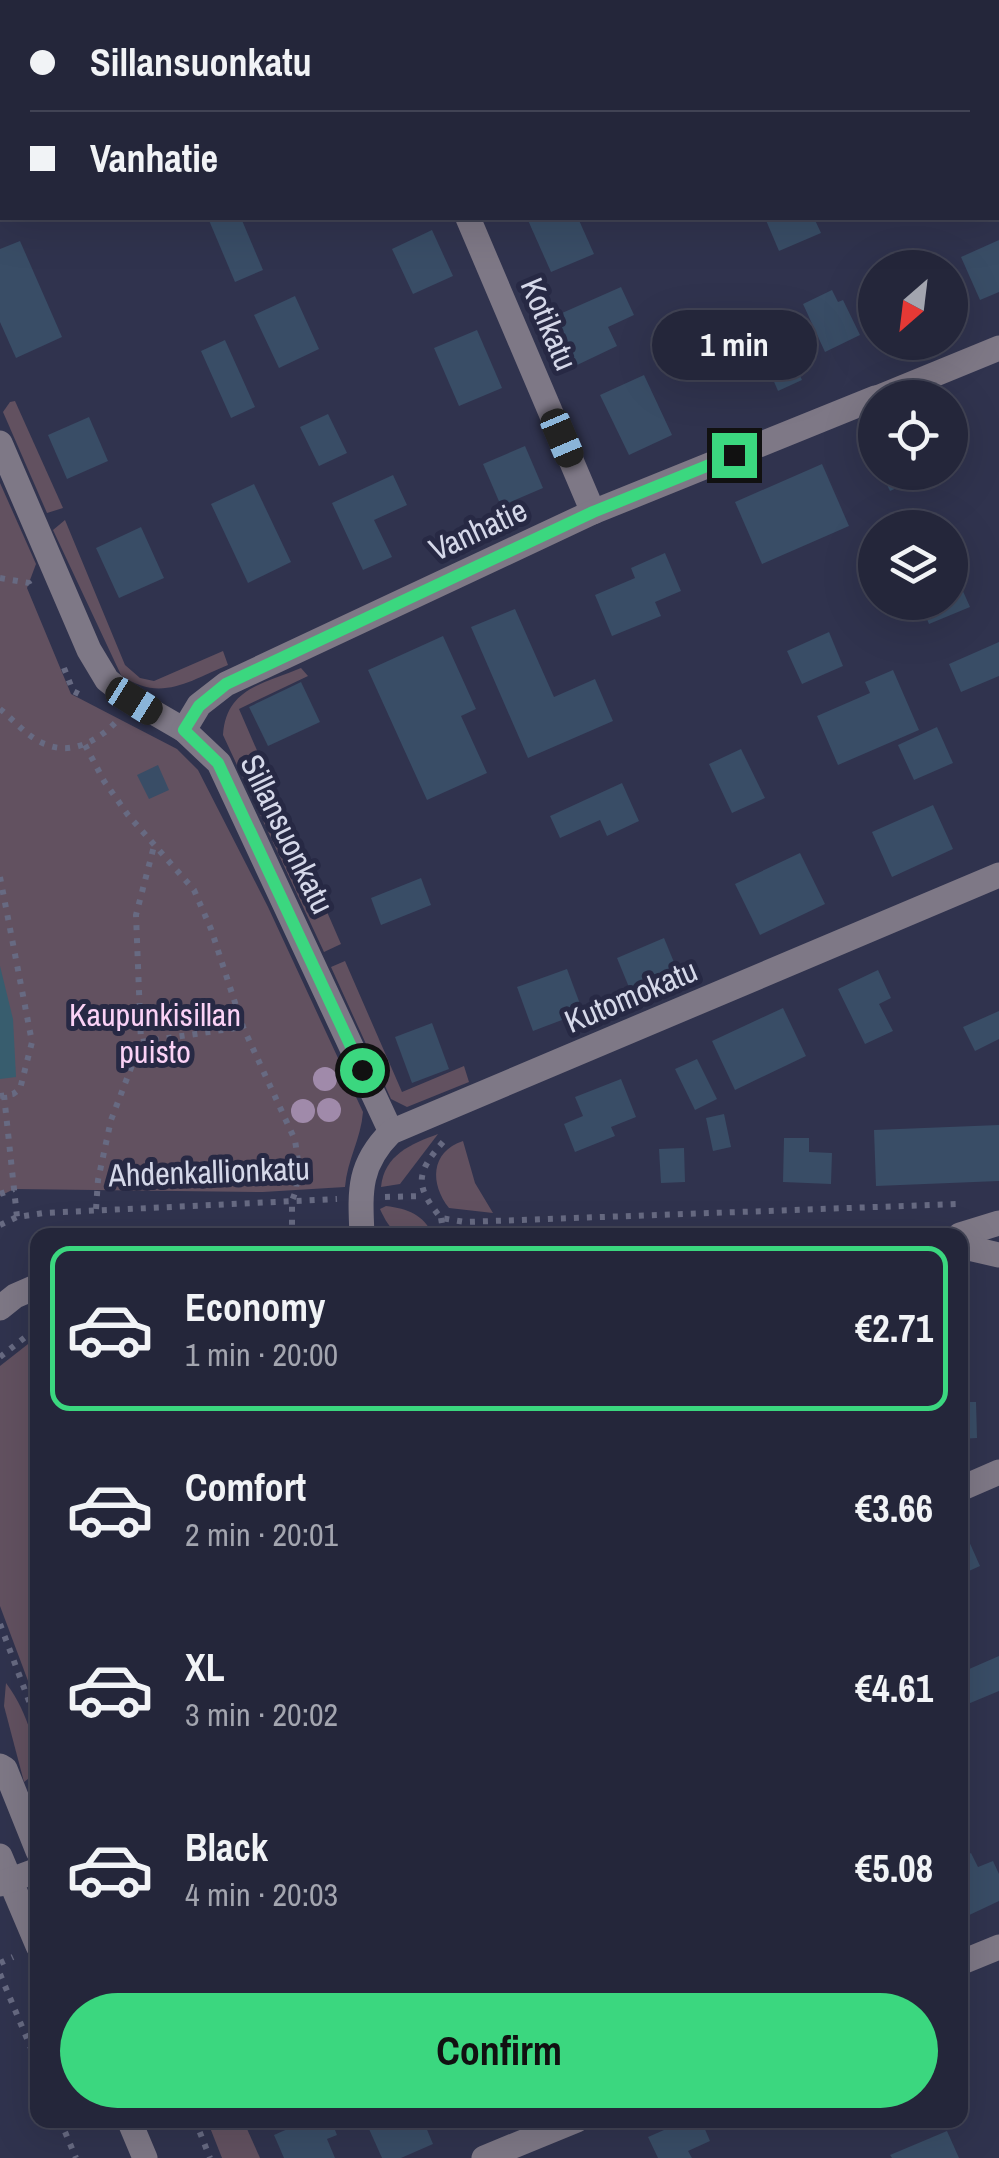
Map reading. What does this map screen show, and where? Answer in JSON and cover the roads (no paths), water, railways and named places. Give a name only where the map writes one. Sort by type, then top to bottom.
[{"type":"street","name":"Kotikatu","points":[[469,220],[593,512]]},
{"type":"street","name":"Vanhatie","points":[[920,380],[999,348]]},
{"type":"street","name":"Vanhatie","points":[[184,730],[199,706],[226,684],[593,512],[858,405]]},
{"type":"street","name":"Sillansuonkatu","points":[[0,443],[89,650],[106,680],[184,730],[218,763],[391,1132]]},
{"type":"street","name":"Kutomokatu","points":[[391,1132],[999,875]]},
{"type":"street","points":[[362,1228],[364,1168],[374,1149],[391,1132]]},
{"type":"street","points":[[968,1232],[999,1222]]},
{"type":"street","points":[[968,1248],[999,1255]]},
{"type":"street","points":[[0,1308],[30,1290]]},
{"type":"street","points":[[968,1487],[997,1478]]},
{"type":"street","points":[[0,1766],[5,1769],[30,1832]]},
{"type":"street","points":[[0,1856],[5,1882],[30,1930]]},
{"type":"street","points":[[5,1882],[30,1873]]},
{"type":"street","points":[[968,1960],[999,1947]]},
{"type":"street","points":[[132,2128],[145,2158]]},
{"type":"street","points":[[484,2158],[557,2128]]},
{"type":"water","points":[[0,966],[13,1019],[16,1077],[0,1079]]},
{"type":"park label","name":"Kaupunkisillan puisto","points":[[155,1034]]}]
